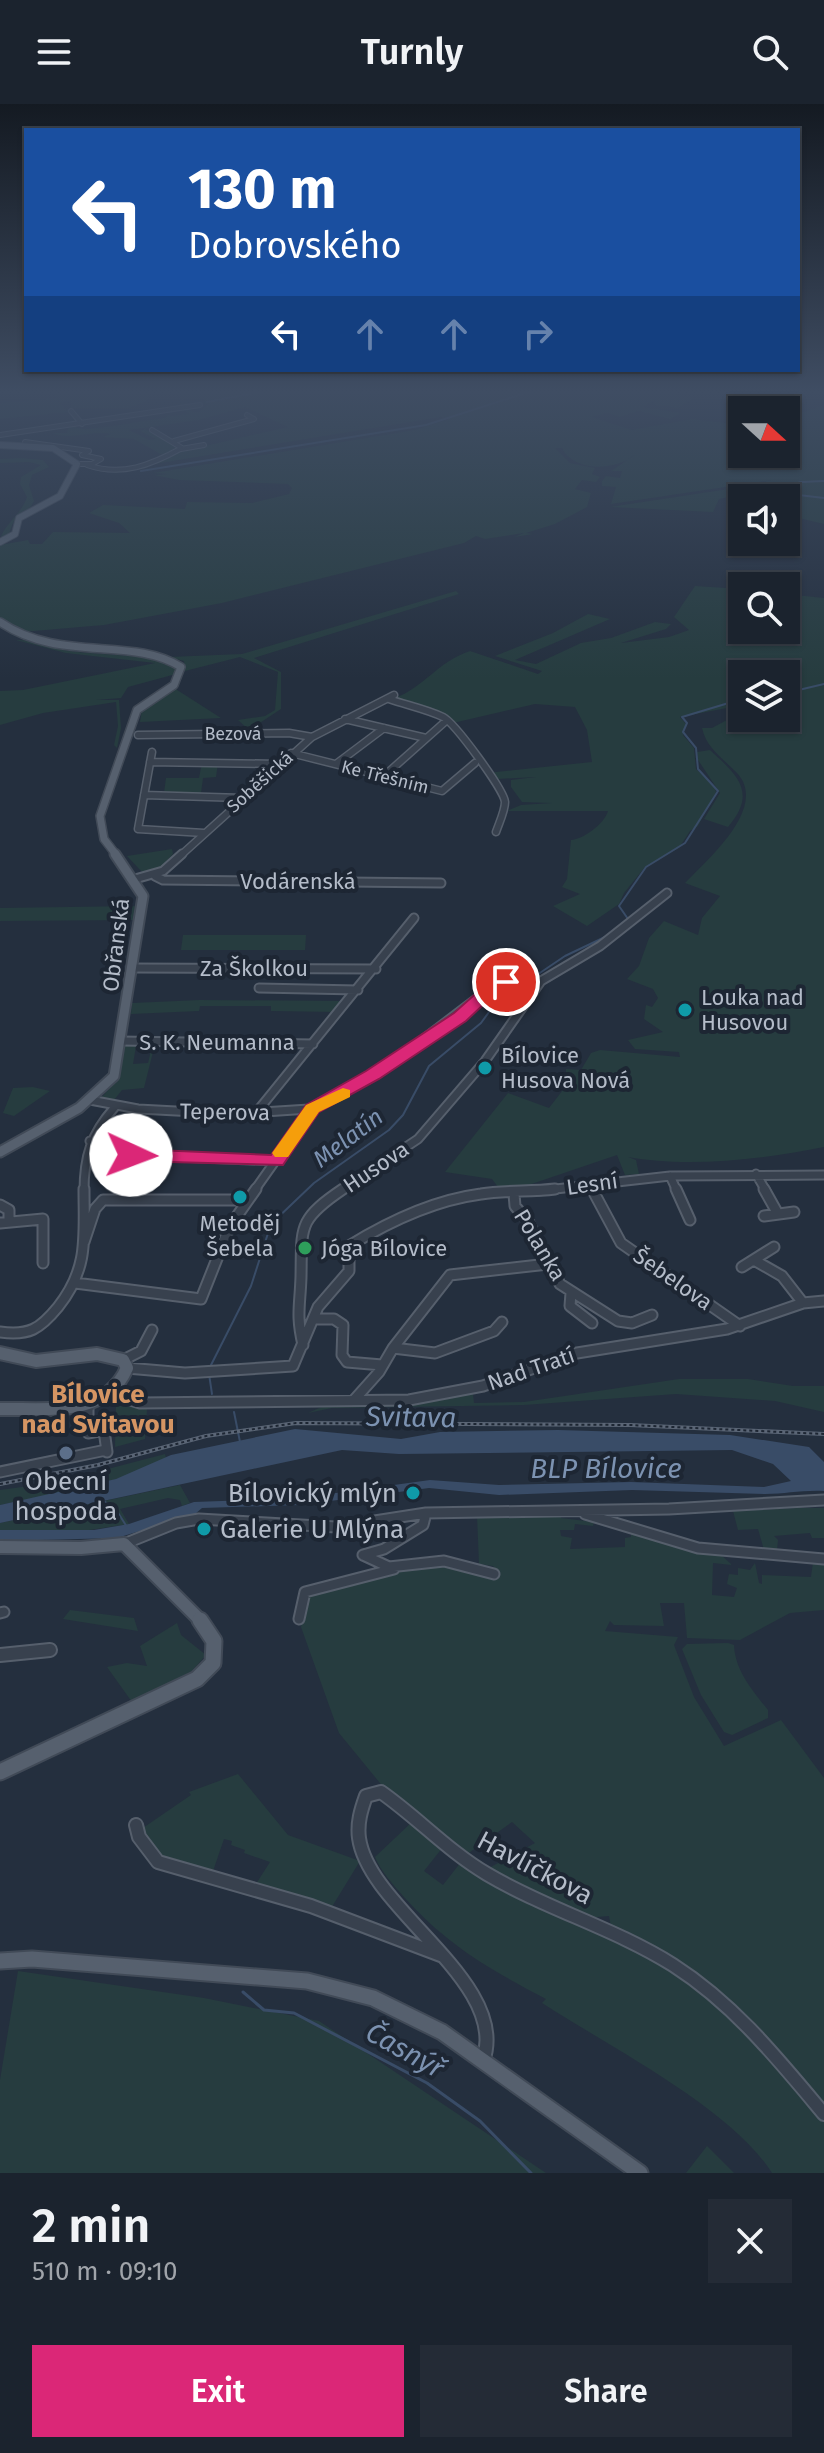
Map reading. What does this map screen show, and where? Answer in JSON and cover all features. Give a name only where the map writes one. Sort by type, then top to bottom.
[{"type":"main road","points":[[0,542],[15,534],[19,518],[60,496],[65,487]]},
{"type":"main road","name":"Obřanská","points":[[0,622],[18,636],[59,646],[172,660],[180,664],[181,672],[174,685],[137,710],[135,725],[118,758],[100,816],[104,839],[135,879],[143,901],[111,1081],[90,1100],[0,1152]]},
{"type":"main road","points":[[0,1353],[29,1361],[100,1354],[125,1364],[112,1394],[88,1404],[0,1409]]},
{"type":"main road","points":[[0,1547],[81,1548],[124,1544],[200,1619],[214,1641],[213,1663],[197,1679],[0,1772]]},
{"type":"main road","points":[[0,1961],[32,1959],[307,1981],[373,1998],[442,2032],[640,2173]]},
{"type":"street","name":"Soběšická","points":[[155,876],[291,753],[344,719],[392,697],[447,720]]},
{"type":"street","points":[[344,719],[426,738]]},
{"type":"street","points":[[426,738],[447,720],[486,774],[499,785],[505,803],[496,832]]},
{"type":"street","points":[[336,764],[384,728]]},
{"type":"street","name":"Bezová","points":[[138,735],[289,733],[312,737]]},
{"type":"street","points":[[384,776],[428,741],[426,738]]},
{"type":"street","points":[[152,752],[138,829],[204,833]]},
{"type":"street","name":"Ke Třešním","points":[[291,753],[442,791],[475,766]]},
{"type":"street","points":[[150,762],[279,764]]},
{"type":"street","points":[[144,795],[242,798]]},
{"type":"street","points":[[135,879],[155,876]]},
{"type":"street","name":"Vodárenská","points":[[155,876],[163,880],[441,883]]},
{"type":"street","name":"Husova","points":[[303,1345],[296,1312],[301,1280],[300,1235],[308,1218],[325,1201],[418,1139],[485,1061],[527,986],[600,946],[667,893]]},
{"type":"street","points":[[255,1114],[376,969],[414,918]]},
{"type":"street","name":"Za Školkou","points":[[132,968],[376,969]]},
{"type":"street","points":[[75,1283],[201,1299],[224,1238],[247,1200],[312,1109],[351,1089],[460,1017],[497,983],[527,986]]},
{"type":"street","points":[[259,988],[358,990]]},
{"type":"street","name":"S. K. Neumanna","points":[[120,1041],[298,1041],[313,1044]]},
{"type":"street","name":"Teperova","points":[[90,1100],[114,1108],[255,1114],[312,1109]]},
{"type":"street","points":[[0,1332],[26,1335],[37,1332],[75,1283],[82,1241],[84,1166],[99,1121],[114,1108]]},
{"type":"street","points":[[90,1141],[131,1155],[276,1161]]},
{"type":"street","points":[[756,1174],[778,1214]]},
{"type":"street","name":"Lesní","points":[[303,1345],[318,1307],[349,1271],[347,1253],[357,1241],[448,1202],[497,1191],[514,1194],[670,1176],[824,1175]]},
{"type":"street","points":[[670,1176],[690,1220]]},
{"type":"street","name":"Šebelova","points":[[590,1185],[621,1243],[740,1326]]},
{"type":"street","name":"Polanka","points":[[514,1194],[515,1206],[529,1223],[548,1264],[571,1293],[618,1321],[632,1323],[652,1315]]},
{"type":"street","points":[[82,1241],[95,1209],[103,1200],[247,1200]]},
{"type":"street","points":[[0,1205],[9,1210],[4,1222],[43,1219],[43,1263]]},
{"type":"street","points":[[764,1216],[794,1212]]},
{"type":"street","points":[[742,1267],[774,1247]]},
{"type":"street","points":[[754,1260],[782,1276],[803,1303]]},
{"type":"street","points":[[354,1400],[450,1275],[548,1264]]},
{"type":"street","name":"Polanka","points":[[571,1293],[570,1306],[592,1323]]},
{"type":"street","name":"Nad Tratí","points":[[112,1394],[140,1403],[354,1400],[447,1395],[577,1353],[740,1326],[803,1303],[824,1301]]},
{"type":"street","points":[[314,1319],[333,1317],[342,1322],[347,1333],[342,1355],[347,1362],[382,1365]]},
{"type":"street","points":[[393,1348],[435,1353],[494,1331],[502,1322]]},
{"type":"street","points":[[125,1364],[141,1351],[152,1330]]},
{"type":"street","points":[[125,1364],[185,1373],[293,1366],[303,1345]]},
{"type":"street","points":[[0,1472],[107,1451],[104,1430],[88,1433],[88,1404]]},
{"type":"street","points":[[124,1544],[195,1519],[336,1527],[426,1513],[576,1512],[824,1500]]},
{"type":"street","points":[[576,1512],[698,1548],[824,1559]]},
{"type":"street","points":[[395,1569],[373,1564],[363,1555],[384,1549],[423,1525],[426,1513]]},
{"type":"street","points":[[299,1619],[305,1592],[395,1569],[439,1561],[494,1574]]},
{"type":"street","points":[[0,1655],[50,1650]]},
{"type":"street","name":"Havlíčkova","points":[[483,2062],[490,2041],[486,2024],[443,1956],[365,1861],[356,1828],[366,1796],[381,1792],[459,1857],[532,1900],[618,1937],[696,1980],[756,2037],[824,2114]]},
{"type":"street","points":[[136,1825],[139,1837],[158,1862],[311,1906],[443,1956]]},
{"type":"green space","points":[[21,487],[29,487],[34,501],[15,520],[9,534],[0,540],[5,529],[27,497]]},
{"type":"green space","points":[[291,487],[577,487],[575,489],[591,493],[587,507],[555,524],[526,533],[533,534],[485,539],[476,536],[464,543],[222,603],[104,625],[22,632],[0,618],[0,545],[28,540],[30,544],[42,544],[53,532],[130,533],[119,523],[89,513],[103,505],[185,509],[187,502],[252,503],[289,494]]},
{"type":"green space","points":[[610,487],[728,487],[728,487],[611,504],[616,487]]},
{"type":"green space","points":[[800,487],[824,487],[824,524],[800,518]]},
{"type":"green space","points":[[728,489],[728,497],[719,499],[713,512],[610,507]]},
{"type":"green space","points":[[695,586],[728,588],[728,644],[800,644],[800,595],[824,598],[824,1147],[726,1161],[675,1162],[628,1157],[636,1160],[639,1174],[625,1175],[617,1155],[511,1191],[498,1187],[492,1179],[445,1172],[508,1093],[549,1108],[566,1086],[566,1069],[581,1070],[591,1053],[600,1050],[680,1057],[679,1052],[635,1049],[628,1040],[663,1032],[644,1019],[646,1005],[652,1007],[658,998],[653,989],[627,979],[639,966],[649,938],[664,921],[698,935],[702,918],[720,896],[685,883],[721,846],[741,815],[746,799],[744,785],[711,746],[702,728],[712,728],[728,719],[728,732],[800,732],[800,660],[728,660],[728,708],[680,717],[686,724],[683,735],[694,748],[696,769],[714,785],[716,792],[698,826],[690,831],[679,848],[645,867],[619,904],[587,926],[553,906],[580,894],[562,887],[567,879],[571,840],[593,830],[608,811],[507,811],[521,805],[552,803],[522,802],[511,787],[511,780],[536,777],[497,779],[487,773],[592,762],[587,730],[575,707],[535,704],[453,723],[393,699],[414,688],[449,661],[470,651],[538,674],[542,671],[495,656],[553,633],[588,614],[610,619],[515,660],[536,664],[581,643],[611,638],[655,622],[671,624],[666,629],[621,643],[669,637],[689,630],[674,617]]},
{"type":"green space","points":[[456,591],[459,594],[254,658],[281,672],[281,709],[249,730],[238,720],[265,716],[275,710],[278,672],[240,657],[185,671],[184,661],[169,657],[242,654]]},
{"type":"green space","points":[[16,640],[70,651],[162,661],[175,665],[176,674],[128,687],[121,698],[96,700],[119,700],[121,728],[117,748],[114,745],[118,726],[116,702],[43,713],[0,725],[0,691],[23,690],[155,663],[66,653]]},
{"type":"green space","points":[[174,688],[221,718],[140,722],[142,709]]},
{"type":"green space","points":[[710,750],[735,776],[743,794],[737,815],[728,827],[704,819],[720,793],[698,760],[697,752]]},
{"type":"green space","points":[[202,763],[218,763],[216,777],[203,778],[201,793],[164,793],[166,778],[199,778]]},
{"type":"green space","points":[[172,849],[173,854],[161,867],[142,872],[127,856]]},
{"type":"green space","points":[[137,906],[135,920],[0,921],[0,908]]},
{"type":"green space","points":[[183,935],[306,935],[305,950],[181,950]]},
{"type":"green space","points":[[346,1001],[337,1012],[271,1011],[271,1006],[200,1006],[199,1011],[131,1014],[132,1003]]},
{"type":"green space","points":[[141,1043],[136,1046],[133,1064],[148,1063],[152,1046],[147,1044],[155,1044],[144,1088],[122,1090],[110,1105],[101,1098],[118,1079],[125,1046]]},
{"type":"green space","points":[[33,1087],[50,1091],[14,1116],[3,1113],[13,1088]]},
{"type":"green space","points":[[679,1379],[748,1379],[793,1386],[824,1386],[824,1412],[775,1401],[676,1394],[524,1405],[332,1408],[308,1413],[326,1405],[465,1394],[473,1394],[474,1403],[524,1402]]},
{"type":"green space","points":[[116,1405],[147,1409],[145,1439],[115,1447]]},
{"type":"green space","points":[[165,1454],[166,1458],[147,1468],[106,1482],[0,1505],[0,1490],[58,1482]]},
{"type":"green space","points":[[180,1485],[190,1503],[182,1506],[180,1500],[168,1498],[120,1509],[129,1524],[76,1532],[0,1530],[0,1523]]},
{"type":"green space","points":[[824,1508],[824,1538],[812,1538],[810,1533],[774,1536],[778,1540],[777,1550],[764,1550],[758,1529],[738,1530],[733,1511]]},
{"type":"green space","points":[[477,1515],[561,1515],[561,1518],[594,1522],[593,1526],[575,1524],[574,1530],[560,1530],[561,1536],[572,1538],[570,1549],[625,1547],[625,1538],[631,1537],[631,1531],[719,1553],[732,1565],[713,1563],[712,1595],[734,1597],[737,1588],[727,1584],[729,1574],[738,1575],[738,1568],[750,1570],[755,1563],[759,1583],[762,1584],[762,1575],[811,1577],[813,1562],[824,1562],[824,1610],[790,1613],[740,1640],[687,1638],[684,1603],[660,1603],[664,1626],[614,1625],[610,1621],[605,1631],[678,1637],[674,1645],[694,1697],[724,1746],[781,1720],[824,1778],[824,2107],[739,2015],[612,1931],[609,1916],[585,1918],[487,1869],[535,1843],[512,1822],[466,1855],[459,1852],[416,1811],[384,1788],[339,1733],[301,1627],[304,1600],[318,1591],[438,1563],[496,1576],[498,1572],[493,1566],[479,1564]]},
{"type":"green space","points":[[70,1610],[134,1618],[138,1631],[63,1619]]},
{"type":"green space","points":[[177,1623],[181,1635],[206,1655],[192,1671],[132,1702],[107,1667],[127,1663],[147,1666],[140,1646]]},
{"type":"green space","points":[[687,1644],[734,1645],[741,1672],[768,1710],[768,1718],[732,1735],[724,1732],[701,1695],[682,1649]]},
{"type":"green space","points":[[238,1774],[288,1835],[360,1861],[330,1910],[254,1887],[270,1862],[244,1853],[245,1850],[231,1845],[232,1841],[224,1839],[213,1871],[158,1860],[140,1830],[191,1795],[189,1792]]},
{"type":"green space","points":[[413,1821],[443,1847],[424,1871],[443,1885],[461,1862],[695,1982],[719,2003],[824,2118],[824,2173],[772,2173],[753,2149],[699,2102],[542,2003],[546,1999],[487,1966],[436,1929],[392,1883],[375,1857]]},
{"type":"green space","points":[[18,1971],[204,1998],[319,2021],[546,2173],[0,2173],[0,2080]]},
{"type":"green space","points":[[707,2146],[734,2173],[686,2173]]},
{"type":"water","points":[[295,1429],[401,1439],[440,1432],[558,1430],[730,1435],[809,1447],[824,1462],[824,1491],[765,1494],[632,1490],[499,1495],[429,1488],[300,1505],[202,1508],[195,1514],[117,1538],[0,1541],[0,1530],[94,1530],[129,1524],[194,1502],[300,1498],[430,1480],[499,1485],[631,1482],[764,1487],[791,1481],[773,1464],[732,1450],[399,1454],[342,1450],[0,1523],[0,1505],[116,1479],[171,1455]]},
{"type":"waterway","points":[[788,487],[773,492],[824,498]]},
{"type":"waterway","name":"Melatín","points":[[800,690],[824,684]]},
{"type":"waterway","name":"Melatín","points":[[628,919],[619,906],[646,867],[685,843],[718,791],[698,769],[696,748],[683,732],[687,723],[682,717],[728,703]]},
{"type":"waterway","name":"Melatín","points":[[525,983],[565,956],[605,937]]},
{"type":"waterway","name":"Melatín","points":[[210,1367],[251,1286],[271,1224],[314,1183],[389,1130],[403,1115],[429,1066],[481,1023],[500,997],[515,988]]},
{"type":"waterway","name":"Melatín","points":[[209,1374],[212,1394]]},
{"type":"waterway","name":"Melatín","points":[[234,1412],[240,1442]]},
{"type":"waterway","name":"Časnýř","points":[[102,1500],[115,1508],[127,1527]]},
{"type":"waterway","name":"Časnýř","points":[[243,1992],[264,2010],[294,2013],[427,2083],[480,2121],[531,2173]]},
{"type":"railway","points":[[0,1484],[98,1465],[206,1436],[296,1423],[630,1425],[824,1434]]},
{"type":"slow traffic","points":[[282,1153],[312,1109],[343,1093]]},
{"type":"place","name":"Louka nad Husovou","points":[[685,1010]]},
{"type":"place","name":"Bílovice Husova Nová","points":[[485,1068]]},
{"type":"place","name":"Metoděj Šebela","points":[[240,1197]]},
{"type":"place","name":"Jóga Bílovice","points":[[305,1248]]},
{"type":"place","name":"Obecní hospoda","points":[[66,1453]]},
{"type":"place","name":"Bílovický mlýn","points":[[413,1493]]},
{"type":"place","name":"Galerie U Mlýna","points":[[204,1529]]},
{"type":"district","name":"Bílovice nad Svitavou","points":[[98,1409]]},
{"type":"route","points":[[131,1155],[276,1161],[312,1109],[373,1075],[460,1017],[497,983],[506,982]]},
{"type":"water label","name":"Svitava","points":[[411,1417]]},
{"type":"water label","name":"BLP Bílovice","points":[[606,1468]]}]
